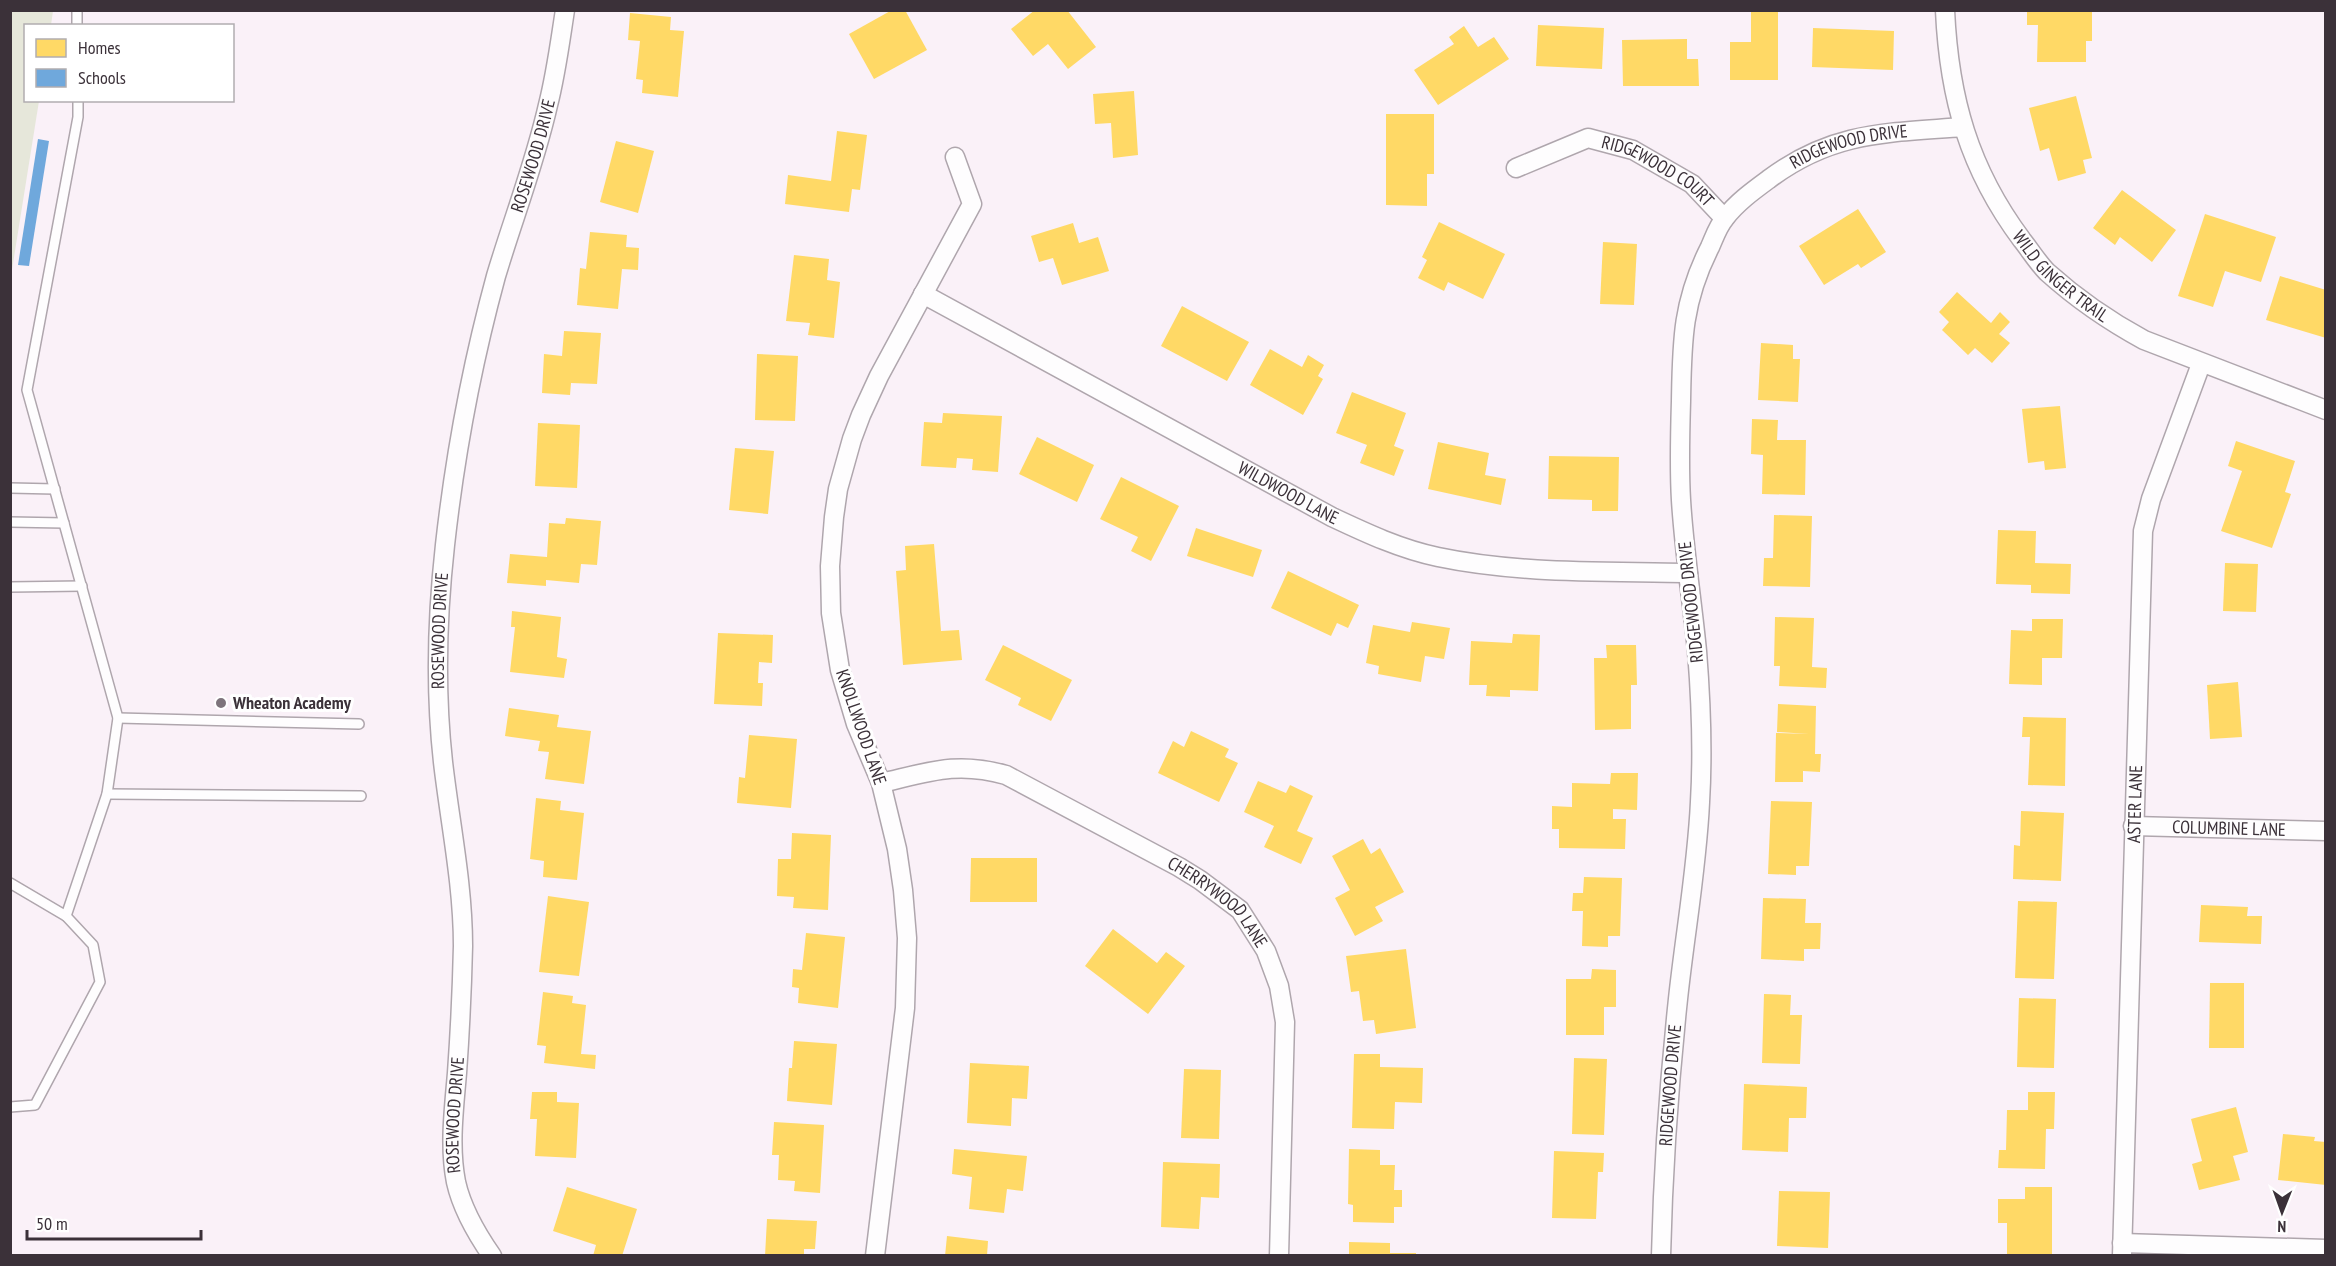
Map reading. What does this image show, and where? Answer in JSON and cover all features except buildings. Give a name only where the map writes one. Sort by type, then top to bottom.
[{"type":"street","name":"ROSEWOOD DRIVE","points":[[492,1256],[479,1238],[464,1207],[453,1158],[463,940],[458,861],[443,765],[439,720],[437,660],[440,604],[452,487],[472,377],[496,279],[548,105],[565,10]]},
{"type":"street","name":"WILD GINGER TRAIL","points":[[1945,10],[1952,82],[1972,156],[1988,190],[2010,224],[2045,270],[2090,307],[2117,326],[2144,340],[2201,364],[2325,410]]},
{"type":"street","name":"RIDGEWOOD DRIVE","points":[[1661,1256],[1669,1091],[1678,996],[1694,880],[1700,802],[1700,707],[1697,650],[1681,499],[1680,455],[1683,327],[1689,298],[1697,272],[1724,218],[1755,189],[1786,166],[1822,147],[1847,139],[1874,134],[1963,127]]},
{"type":"street","name":"RIDGEWOOD COURT","points":[[1516,168],[1588,138],[1633,150],[1692,184],[1724,218]]},
{"type":"street","name":"KNOLLWOOD LANE","points":[[874,1256],[907,978],[908,938],[897,849],[880,783],[856,724],[840,670],[831,613],[830,566],[838,489],[861,415],[879,376],[972,204],[955,158]]},
{"type":"street","name":"WILDWOOD LANE","points":[[923,294],[1332,516],[1390,543],[1436,556],[1488,566],[1688,573]]},
{"type":"street","name":"ASTER LANE","points":[[2122,1249],[2143,531],[2151,499],[2201,364]]},
{"type":"street","name":"CHERRYWOOD LANE","points":[[880,783],[942,769],[965,767],[986,769],[1006,775],[1179,867],[1240,910],[1266,951],[1279,986],[1285,1022],[1279,1256]]},
{"type":"street","name":"COLUMBINE LANE","points":[[2133,826],[2325,831]]},
{"type":"street","points":[[2122,1249],[2325,1249]]},
{"type":"lane","points":[[66,916],[107,794],[118,718],[27,390],[78,117],[78,102]]},
{"type":"lane","points":[[10,488],[55,489]]},
{"type":"lane","points":[[10,522],[64,523]]},
{"type":"lane","points":[[10,587],[82,586]]},
{"type":"lane","points":[[118,718],[360,724]]},
{"type":"lane","points":[[107,794],[361,796]]},
{"type":"lane","points":[[10,883],[66,916],[93,945],[100,982],[35,1105],[10,1107]]},
{"type":"shaded area","points":[[11,10],[53,11],[51,24],[24,24],[24,102],[39,102],[11,276]]},
{"type":"place","name":"Wheaton Academy","points":[[221,703]]}]
